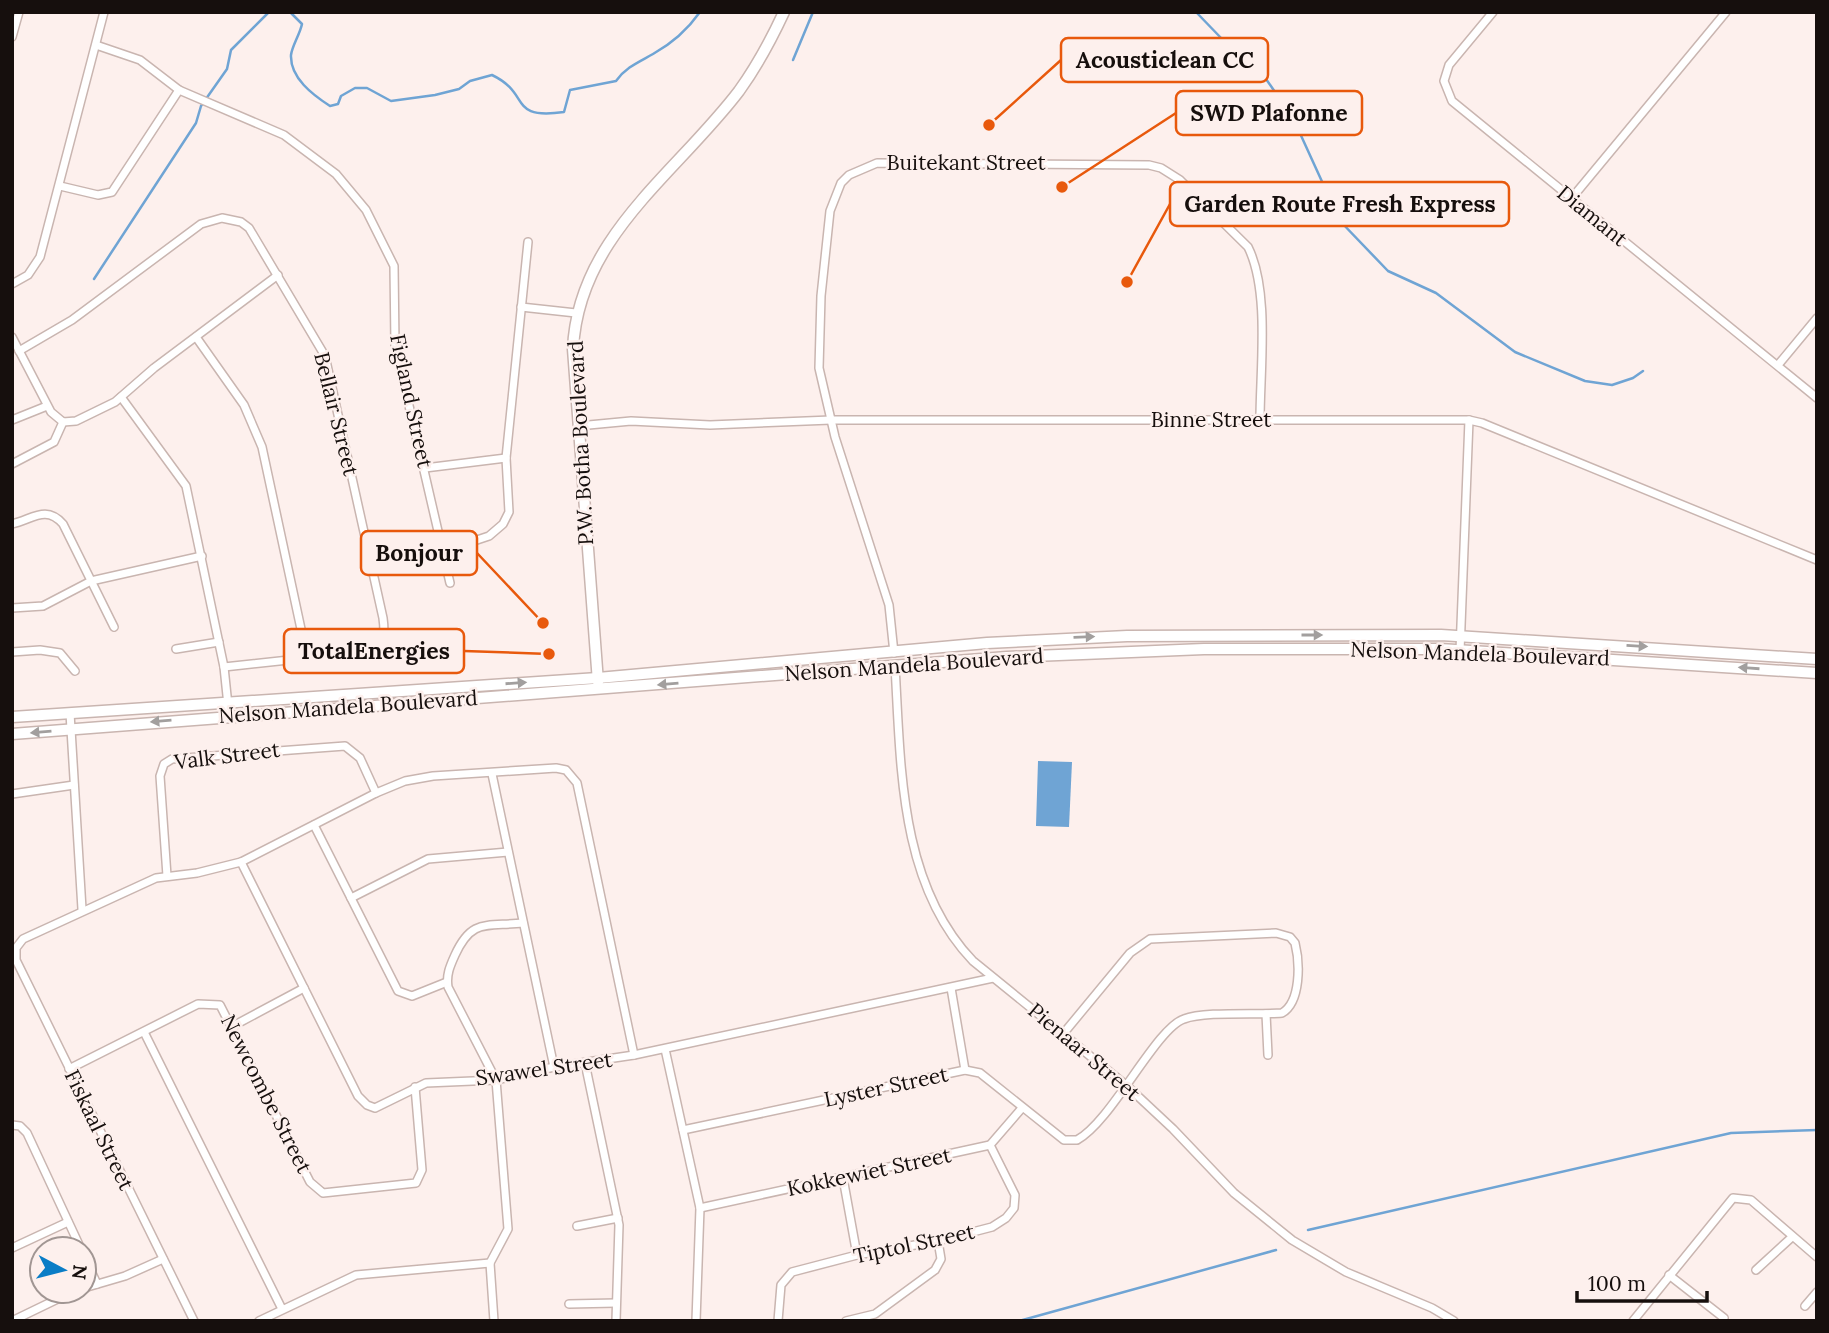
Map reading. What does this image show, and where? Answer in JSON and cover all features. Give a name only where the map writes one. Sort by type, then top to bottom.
[{"type":"street","points":[[12,37],[19,12]]},
{"type":"street","points":[[12,284],[36,266],[60,186],[104,12]]},
{"type":"street","name":"P.W. Botha Boulevard","points":[[598,689],[573,349],[576,313],[592,269],[603,249],[626,218],[737,93],[768,46],[784,12]]},
{"type":"street","name":"Diamant","points":[[1493,12],[1449,65],[1444,81],[1446,91],[1462,110],[1817,398]]},
{"type":"street","points":[[1571,199],[1726,12]]},
{"type":"street","name":"Figland Street","points":[[96,45],[140,60],[179,90],[284,135],[336,174],[366,210],[394,266],[395,345],[450,583]]},
{"type":"street","points":[[60,186],[98,195],[112,192],[179,90]]},
{"type":"street","name":"Buitekant Street","points":[[894,653],[884,587],[831,420],[819,368],[818,345],[833,197],[849,175],[877,163],[1137,163],[1161,168],[1180,180],[1248,247],[1259,273],[1260,420]]},
{"type":"street","name":"Bellair Street","points":[[19,351],[50,335],[190,230],[210,219],[230,219],[249,229],[325,356],[384,628],[382,643],[372,651],[225,667]]},
{"type":"street","points":[[444,551],[478,542],[497,530],[506,519],[510,504],[506,458],[528,242]]},
{"type":"street","points":[[12,337],[54,416],[63,422],[90,416],[121,397],[278,275]]},
{"type":"street","points":[[521,307],[576,313]]},
{"type":"street","points":[[1778,366],[1817,318]]},
{"type":"street","points":[[196,337],[244,405],[262,447],[307,657]]},
{"type":"street","points":[[121,397],[187,486],[225,667],[229,715]]},
{"type":"street","points":[[12,420],[47,406]]},
{"type":"street","name":"Binne Street","points":[[578,426],[631,421],[710,425],[831,420],[1469,420],[1616,475],[1817,560]]},
{"type":"street","points":[[1460,651],[1469,420]]},
{"type":"street","points":[[12,464],[54,442],[63,422]]},
{"type":"street","points":[[425,468],[506,458]]},
{"type":"street","points":[[12,524],[41,513],[57,517],[63,524],[114,627]]},
{"type":"street","points":[[12,608],[43,606],[90,581],[202,556]]},
{"type":"street","name":"Nelson Mandela Boulevard","points":[[12,717],[598,678],[987,643],[1128,636],[1460,636],[1817,659]]},
{"type":"street","points":[[176,649],[219,642]]},
{"type":"street","name":"Nelson Mandela Boulevard","points":[[12,734],[229,715],[1028,655],[1204,649],[1460,651],[1817,673]]},
{"type":"street","points":[[12,652],[40,650],[60,653],[75,671]]},
{"type":"street","points":[[894,653],[895,666]]},
{"type":"street","points":[[744,665],[744,678]]},
{"type":"street","name":"Pienaar Street","points":[[895,666],[901,755],[913,850],[942,923],[962,950],[1127,1086],[1173,1129],[1234,1193],[1292,1240],[1346,1272],[1450,1320]]},
{"type":"street","points":[[469,686],[470,698]]},
{"type":"street","points":[[377,692],[378,704]]},
{"type":"street","points":[[70,713],[82,909],[167,876],[197,873],[241,862],[376,793],[417,778],[556,768],[566,770],[577,783],[634,1055]]},
{"type":"street","name":"Valk Street","points":[[167,876],[160,776],[164,764],[172,759],[345,746],[360,758],[376,793]]},
{"type":"street","points":[[492,774],[554,1067]]},
{"type":"street","points":[[12,794],[74,785]]},
{"type":"street","points":[[314,825],[398,992],[412,996],[447,982]]},
{"type":"street","points":[[351,898],[428,859],[508,852]]},
{"type":"street","name":"Swawel Street","points":[[241,862],[363,1102],[378,1107],[432,1081],[496,1080],[554,1067],[634,1055],[993,978]]},
{"type":"street","name":"Fiskaal Street","points":[[82,909],[23,939],[16,948],[16,960],[194,1321]]},
{"type":"street","points":[[494,1321],[490,1264],[508,1229],[496,1080],[447,982],[450,965],[468,931],[523,923]]},
{"type":"street","name":"Lyster Street","points":[[683,1130],[965,1070],[980,1073],[1064,1140],[1077,1140],[1127,1086],[1178,1021],[1188,1017],[1282,1013],[1292,1005],[1297,952],[1290,937],[1276,933],[1150,939],[1130,953],[1063,1034]]},
{"type":"street","points":[[233,1026],[304,988]]},
{"type":"street","points":[[951,988],[965,1070]]},
{"type":"street","name":"Newcombe Street","points":[[69,1069],[205,1003],[223,1007],[310,1182],[323,1193],[416,1183],[422,1170],[415,1087]]},
{"type":"street","points":[[1266,1014],[1268,1055]]},
{"type":"street","points":[[144,1032],[282,1309]]},
{"type":"street","points":[[665,1049],[700,1208],[696,1321]]},
{"type":"street","points":[[585,1063],[618,1218],[616,1321]]},
{"type":"street","points":[[990,1145],[1022,1108]]},
{"type":"street","points":[[12,1125],[23,1128],[74,1235]]},
{"type":"street","name":"Kokkewiet Street","points":[[700,1208],[990,1145]]},
{"type":"street","name":"Tiptol Street","points":[[778,1321],[780,1290],[789,1275],[858,1255],[938,1241],[992,1227],[1011,1212],[1014,1190],[990,1145]]},
{"type":"street","points":[[843,1178],[858,1255]]},
{"type":"street","points":[[1633,1321],[1733,1198],[1751,1200],[1817,1257]]},
{"type":"street","points":[[577,1226],[618,1218]]},
{"type":"street","points":[[12,1248],[68,1222]]},
{"type":"street","points":[[1756,1270],[1792,1237]]},
{"type":"street","points":[[846,1321],[875,1314],[935,1270],[941,1259],[938,1241]]},
{"type":"street","points":[[98,1284],[125,1276],[163,1259]]},
{"type":"street","points":[[259,1321],[356,1275],[490,1264]]},
{"type":"street","points":[[1669,1275],[1724,1318]]},
{"type":"street","points":[[1805,1306],[1817,1292]]},
{"type":"street","points":[[569,1304],[616,1303]]},
{"type":"street","points":[[12,1321],[45,1305]]},
{"type":"water","points":[[1038,761],[1072,762],[1069,827],[1036,826]]},
{"type":"waterway","points":[[94,279],[196,123],[201,106],[227,69],[231,50],[269,12]]},
{"type":"waterway","points":[[290,12],[302,24],[291,55],[294,71],[310,91],[330,106],[338,104],[341,96],[355,88],[367,88],[391,101],[459,89],[470,81],[492,75],[504,82],[527,109],[546,113],[564,112],[570,90],[616,81],[628,68],[673,41],[700,12]]},
{"type":"waterway","points":[[793,60],[813,12]]},
{"type":"waterway","points":[[1196,12],[1250,68],[1266,79],[1293,118],[1340,221],[1388,271],[1436,293],[1515,352],[1585,381],[1612,385],[1633,378],[1643,371]]},
{"type":"waterway","points":[[1308,1230],[1731,1133],[1817,1130]]},
{"type":"waterway","points":[[1019,1321],[1276,1250]]},
{"type":"place","name":"Acousticlean CC","points":[[989,125]]},
{"type":"place","name":"SWD Plafonne","points":[[1062,187]]},
{"type":"place","name":"Garden Route Fresh Express","points":[[1127,282]]},
{"type":"place","name":"Bonjour","points":[[543,623]]},
{"type":"place","name":"TotalEnergies","points":[[549,654]]}]
